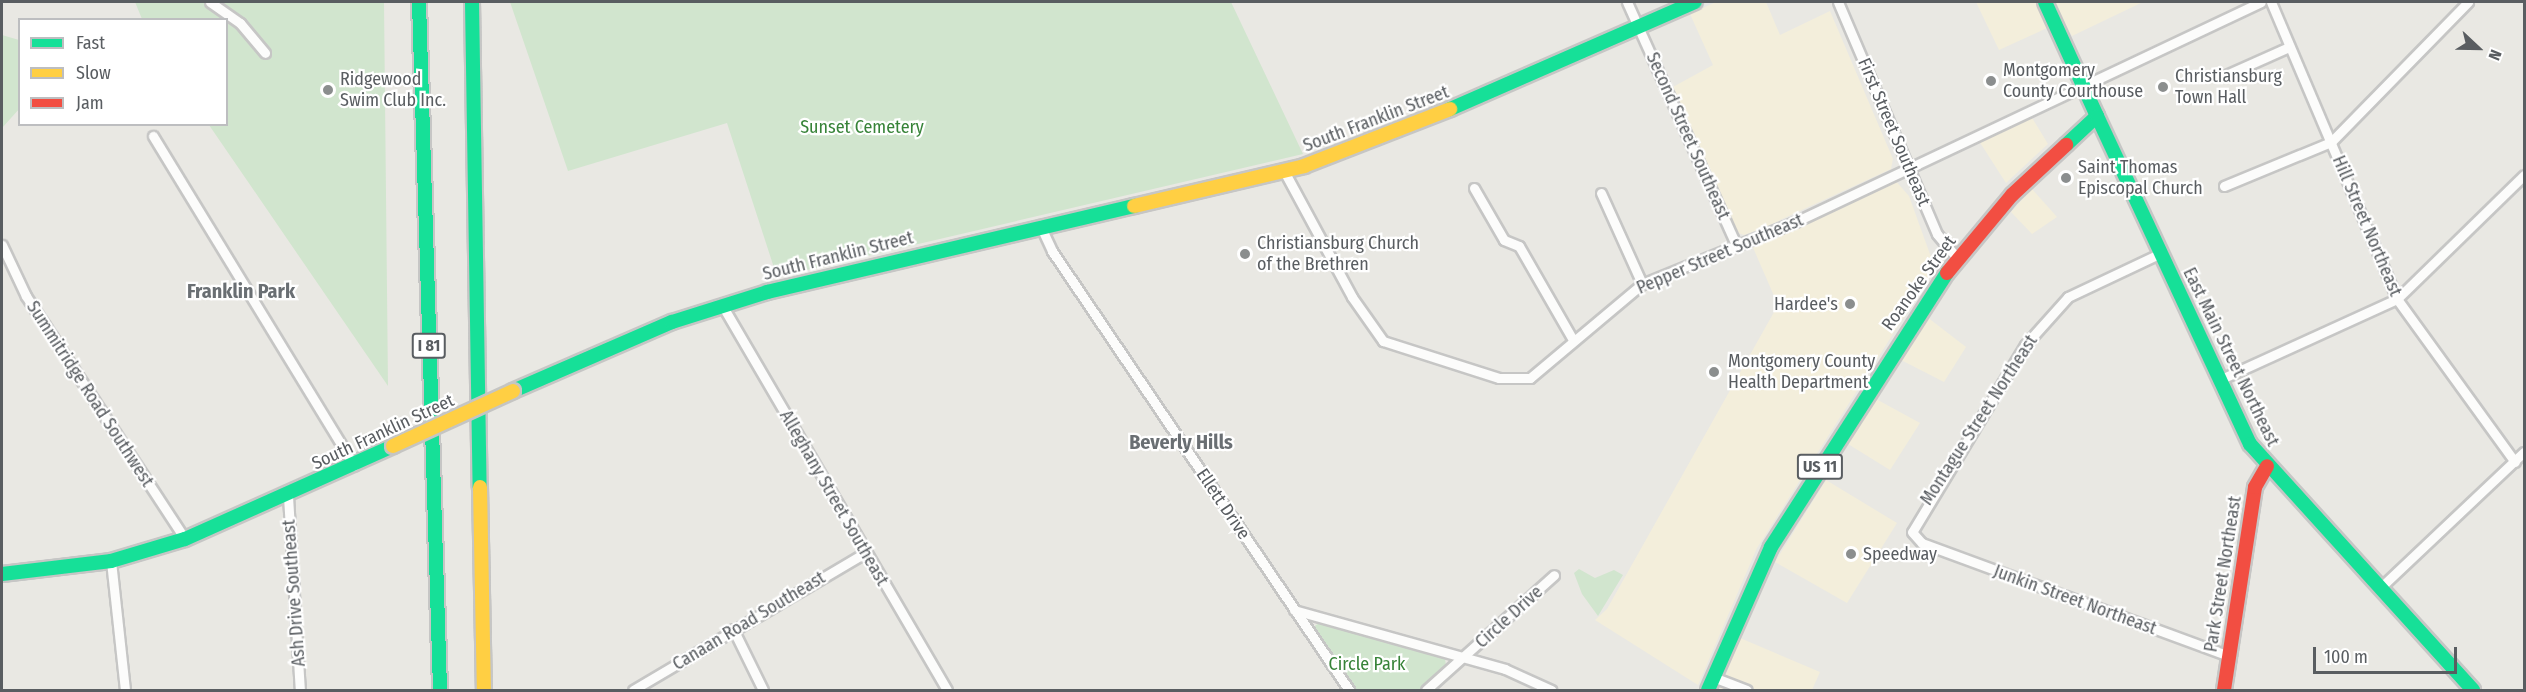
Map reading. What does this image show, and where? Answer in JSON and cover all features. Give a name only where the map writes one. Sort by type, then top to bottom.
[{"type":"main road","name":"I 81","points":[[419,2],[440,690]]},
{"type":"main road","points":[[472,2],[484,690]]},
{"type":"main road","name":"South Franklin Street","points":[[2,574],[111,561],[185,539],[288,496],[513,392],[722,305],[1040,225],[1284,171],[1369,145],[1695,2]]},
{"type":"main road","name":"East Main Street Northeast","points":[[2045,2],[2219,380],[2267,466],[2473,690]]},
{"type":"main road","name":"Roanoke Street","points":[[1708,690],[1771,547],[1957,258],[2012,195],[2097,116]]},
{"type":"main road","name":"Park Street Northeast","points":[[2224,690],[2255,487],[2267,466]]},
{"type":"street","points":[[210,2],[240,23],[265,53]]},
{"type":"street","name":"Second Street Southeast","points":[[1627,2],[1736,244]]},
{"type":"street","name":"First Street Southeast","points":[[1838,2],[1944,247],[1957,258]]},
{"type":"street","name":"Pepper Street Southeast","points":[[1284,171],[1364,317],[1393,347],[1514,380],[1530,378],[1642,284],[2085,88],[2261,2]]},
{"type":"street","name":"Hill Street Northeast","points":[[2271,2],[2397,299],[2515,462]]},
{"type":"street","points":[[2224,186],[2331,142],[2468,2]]},
{"type":"street","points":[[2226,75],[2289,47]]},
{"type":"street","points":[[153,136],[354,465]]},
{"type":"street","points":[[2219,380],[2397,299],[2524,175]]},
{"type":"street","points":[[1474,188],[1504,240],[1519,246],[1573,340]]},
{"type":"street","points":[[1601,193],[1642,284]]},
{"type":"street","name":"Ellett Drive","points":[[1040,225],[1052,250],[1349,690]]},
{"type":"street","name":"Summitridge Road Southwest","points":[[2,245],[26,296],[185,539]]},
{"type":"street","name":"Montague Street Northeast","points":[[1922,543],[1912,532],[1916,517],[2025,345],[2068,297],[2161,253]]},
{"type":"street","name":"Alleghany Street Southeast","points":[[722,305],[947,690]]},
{"type":"street","points":[[2380,588],[2524,452]]},
{"type":"street","name":"Ash Drive Southeast","points":[[288,496],[300,690]]},
{"type":"street","name":"Junkin Street Northeast","points":[[1922,543],[2229,656]]},
{"type":"street","name":"Canaan Road Southeast","points":[[633,690],[865,553]]},
{"type":"street","points":[[111,561],[125,690]]},
{"type":"street","name":"Circle Drive","points":[[1426,690],[1554,575]]},
{"type":"street","points":[[1293,610],[1505,669],[1551,690]]},
{"type":"street","points":[[733,629],[763,690]]},
{"type":"street","points":[[1713,677],[1747,690]]},
{"type":"shaded area","points":[[1716,2],[1766,2],[1780,35],[1830,11],[1893,159],[1891,169],[1763,228],[1744,235],[1735,232],[1671,88],[1713,65],[1690,14]]},
{"type":"shaded area","points":[[1976,2],[2035,2],[2047,28],[1999,50]]},
{"type":"shaded area","points":[[2053,2],[2143,2],[2072,36]]},
{"type":"shaded area","points":[[2031,116],[2048,144],[2006,183],[1979,141]]},
{"type":"shaded area","points":[[1894,179],[1909,196],[1935,268],[1757,548],[1698,685],[1595,620],[1607,609],[1778,305],[1751,243]]},
{"type":"shaded area","points":[[2032,189],[2057,217],[2032,234],[2011,212]]},
{"type":"shaded area","points":[[1927,317],[1966,347],[1944,382],[1901,360]]},
{"type":"shaded area","points":[[1876,399],[1920,423],[1890,470],[1848,444]]},
{"type":"shaded area","points":[[1826,480],[1897,523],[1847,603],[1775,562]]},
{"type":"shaded area","points":[[1740,638],[1820,672],[1812,690],[1720,690]]},
{"type":"green space","points":[[135,2],[384,2],[388,386],[210,126],[228,126],[228,18],[142,18]]},
{"type":"green space","name":"Sunset Cemetery","points":[[510,2],[1231,2],[1303,154],[777,277],[727,123],[568,171]]},
{"type":"green space","points":[[2,35],[18,40],[18,110],[2,128]]},
{"type":"green space","points":[[1579,569],[1595,578],[1614,570],[1623,575],[1598,616],[1582,594],[1574,573]]},
{"type":"green space","name":"Circle Park","points":[[1319,623],[1445,658],[1446,666],[1419,690],[1353,690],[1312,628]]},
{"type":"traffic: fast","points":[[419,2],[440,690]]},
{"type":"traffic: fast","points":[[472,2],[480,487]]},
{"type":"traffic: fast","points":[[1450,109],[1695,2]]},
{"type":"traffic: fast","points":[[2045,2],[2097,116],[2066,145]]},
{"type":"traffic: fast","points":[[2097,116],[2250,444],[2473,690]]},
{"type":"traffic: fast","points":[[513,391],[672,322],[767,292],[1134,206]]},
{"type":"traffic: fast","points":[[1708,690],[1771,547],[1947,273]]},
{"type":"traffic: fast","points":[[2,574],[111,561],[185,539],[393,446]]},
{"type":"traffic: slow","points":[[1134,206],[1304,166],[1450,109]]},
{"type":"traffic: slow","points":[[393,446],[513,391]]},
{"type":"traffic: slow","points":[[480,487],[484,690]]},
{"type":"traffic: jam","points":[[1947,273],[2012,195],[2066,145]]},
{"type":"traffic: jam","points":[[2224,690],[2255,487],[2267,466]]},
{"type":"place","name":"Montgomery County Courthouse","points":[[1991,81]]},
{"type":"place","name":"Christiansburg Town Hall","points":[[2163,87]]},
{"type":"place","name":"Ridgewood Swim Club Inc.","points":[[328,90]]},
{"type":"place","name":"Saint Thomas Episcopal Church","points":[[2066,178]]},
{"type":"place","name":"Christiansburg Church of the Brethren","points":[[1245,254]]},
{"type":"place","name":"Hardee's","points":[[1850,304]]},
{"type":"place","name":"Montgomery County Health Department","points":[[1714,372]]},
{"type":"place","name":"Speedway","points":[[1851,554]]},
{"type":"district","name":"Franklin Park","points":[[241,291]]},
{"type":"district","name":"Beverly Hills","points":[[1181,442]]}]
